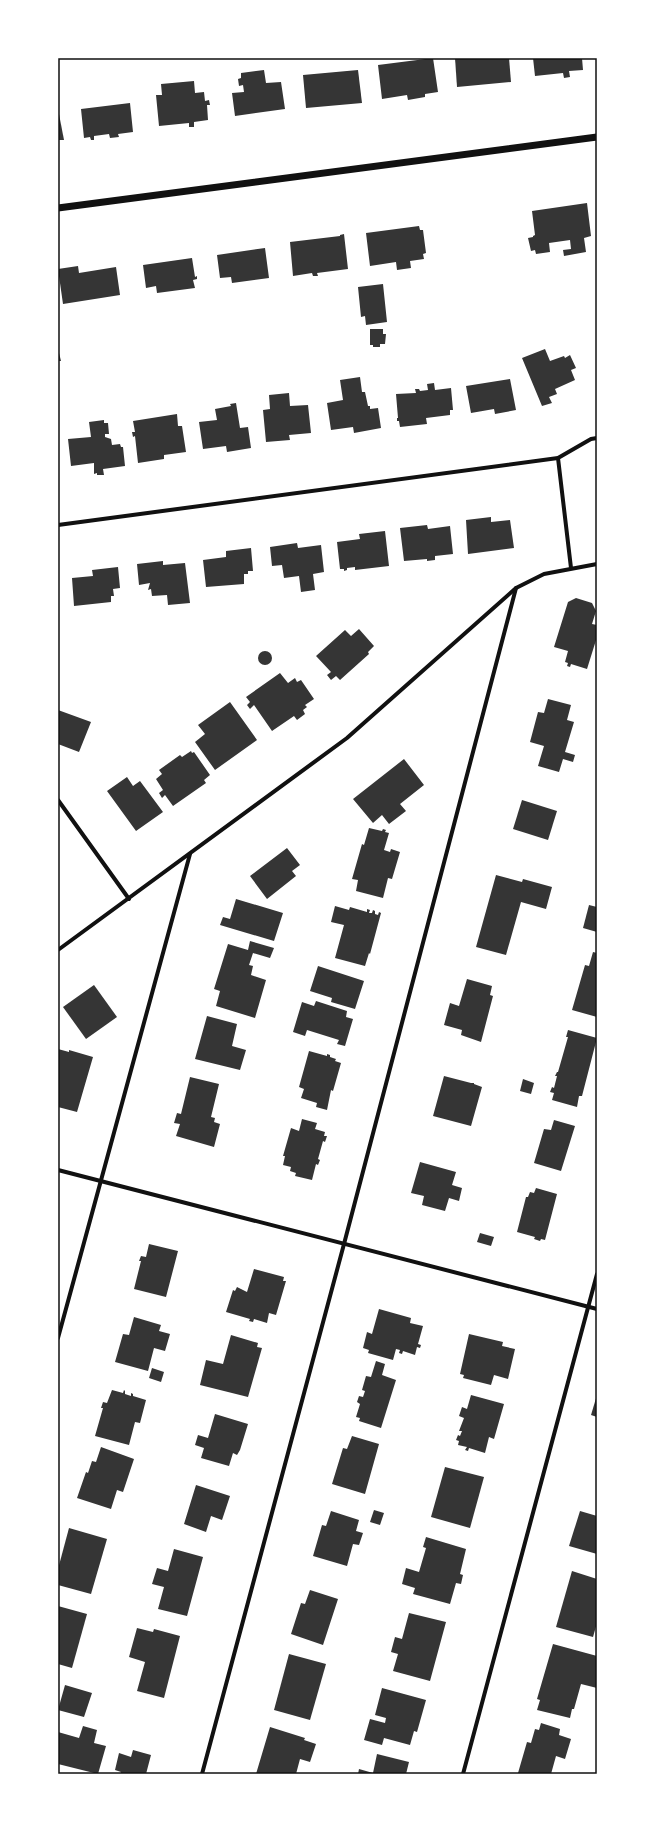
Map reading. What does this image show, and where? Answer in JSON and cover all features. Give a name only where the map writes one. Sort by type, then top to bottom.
[{"type":"street","points":[[58,208],[597,137]]},
{"type":"street","points":[[58,525],[558,458],[591,439],[597,438]]},
{"type":"street","points":[[558,458],[572,568]]},
{"type":"street","points":[[58,950],[130,899],[347,738],[516,588],[544,574],[597,564]]},
{"type":"street","points":[[202,1774],[344,1244],[516,588]]},
{"type":"street","points":[[58,800],[130,899]]},
{"type":"street","points":[[58,1338],[190,854]]},
{"type":"street","points":[[58,1170],[597,1309]]},
{"type":"street","points":[[463,1774],[597,1274]]},
{"type":"building","points":[[433,58],[438,92],[425,94],[425,97],[408,100],[407,95],[382,99],[378,65]]},
{"type":"building","points":[[455,58],[509,58],[511,82],[457,87]]},
{"type":"building","points":[[533,58],[582,58],[583,70],[569,71],[570,77],[564,78],[563,73],[535,76]]},
{"type":"building","points":[[264,70],[266,83],[281,82],[285,109],[235,116],[232,93],[244,92],[243,85],[239,86],[238,79],[241,78],[241,73]]},
{"type":"building","points":[[358,70],[362,103],[306,108],[303,75]]},
{"type":"building","points":[[194,81],[195,93],[204,92],[205,101],[209,100],[210,105],[207,105],[208,120],[194,122],[194,127],[189,127],[189,123],[159,126],[156,95],[162,95],[161,84]]},
{"type":"building","points":[[130,103],[133,132],[118,134],[119,137],[110,138],[109,134],[94,136],[94,140],[91,140],[90,137],[84,138],[81,109]]},
{"type":"building","points":[[58,109],[64,140],[58,140]]},
{"type":"building","points":[[587,203],[591,236],[584,238],[586,252],[564,256],[563,250],[571,249],[570,240],[549,243],[550,252],[536,254],[535,250],[531,251],[528,238],[535,235],[532,211]]},
{"type":"building","points":[[419,226],[420,230],[423,230],[426,253],[423,254],[424,259],[410,261],[411,268],[397,270],[396,262],[370,266],[366,233]]},
{"type":"building","points":[[344,234],[348,269],[317,273],[318,276],[313,276],[312,273],[293,276],[290,242],[340,236]]},
{"type":"building","points":[[265,248],[269,278],[232,283],[231,277],[220,278],[217,255]]},
{"type":"building","points":[[192,258],[195,277],[197,276],[197,279],[193,280],[195,288],[157,293],[156,286],[146,288],[143,265]]},
{"type":"building","points":[[78,266],[79,273],[116,267],[120,295],[63,304],[58,269]]},
{"type":"building","points":[[383,284],[387,322],[366,325],[365,316],[361,317],[358,287]]},
{"type":"building","points":[[370,329],[383,329],[383,334],[386,334],[385,344],[380,344],[380,347],[373,347],[373,345],[370,345]]},
{"type":"building","points":[[58,349],[61,361],[58,361]]},
{"type":"building","points":[[545,349],[550,361],[564,356],[565,358],[570,355],[576,368],[571,370],[575,380],[555,389],[557,394],[549,397],[552,403],[542,406],[522,358]]},
{"type":"building","points":[[360,377],[362,392],[365,392],[368,406],[370,406],[370,409],[378,408],[381,428],[354,433],[353,427],[331,430],[327,403],[343,400],[340,380]]},
{"type":"building","points":[[510,379],[516,410],[495,414],[494,409],[471,413],[466,386]]},
{"type":"building","points":[[434,383],[435,390],[451,388],[453,410],[450,410],[450,415],[426,418],[427,424],[400,427],[399,421],[397,421],[396,394],[416,393],[415,389],[419,389],[420,391],[428,390],[427,384]]},
{"type":"building","points":[[289,393],[290,406],[308,405],[311,433],[289,435],[290,440],[266,442],[263,410],[270,409],[269,395]]},
{"type":"building","points":[[236,403],[240,428],[248,427],[251,448],[227,452],[226,446],[203,449],[199,422],[217,420],[215,409],[231,406],[230,404]]},
{"type":"building","points":[[177,414],[178,426],[182,426],[186,452],[164,455],[164,459],[138,463],[135,436],[133,437],[132,432],[135,432],[133,421]]},
{"type":"building","points":[[104,420],[104,423],[108,423],[109,434],[105,434],[105,437],[111,439],[112,445],[120,444],[121,447],[123,447],[125,466],[103,469],[104,475],[97,475],[97,473],[94,474],[94,463],[71,466],[68,439],[91,437],[89,422]]},
{"type":"building","points":[[491,517],[491,522],[510,520],[514,548],[468,554],[466,520]]},
{"type":"building","points":[[427,525],[428,529],[450,526],[453,554],[435,556],[435,560],[427,561],[427,559],[404,561],[400,528]]},
{"type":"building","points":[[385,531],[389,566],[355,570],[355,567],[347,568],[347,570],[344,571],[344,569],[340,569],[337,542],[360,539],[359,534]]},
{"type":"building","points":[[297,543],[298,548],[321,545],[324,572],[313,574],[315,590],[301,592],[299,576],[284,578],[282,565],[272,566],[270,547]]},
{"type":"building","points":[[251,548],[253,571],[248,571],[248,574],[244,574],[244,584],[206,587],[203,560],[226,557],[226,551]]},
{"type":"building","points":[[163,561],[163,565],[185,563],[190,603],[168,605],[167,595],[152,596],[151,589],[148,590],[150,583],[139,585],[137,564]]},
{"type":"building","points":[[118,567],[120,588],[113,589],[114,596],[111,596],[111,602],[74,606],[72,578],[93,576],[92,570]]},
{"type":"building","points":[[576,598],[592,603],[596,611],[592,624],[597,625],[597,637],[587,669],[571,664],[570,667],[567,666],[568,663],[565,662],[568,651],[554,647],[568,602]]},
{"type":"building","points":[[359,629],[374,646],[368,652],[369,654],[340,680],[336,676],[331,680],[327,675],[331,672],[316,656],[345,630],[351,636]]},
{"type":"building","points":[[265,651],[270,653],[272,658],[270,663],[265,665],[260,663],[258,658],[260,653]]},
{"type":"building","points":[[280,673],[288,683],[295,678],[297,682],[301,680],[314,699],[305,705],[307,707],[303,710],[305,714],[297,720],[294,716],[272,731],[254,705],[250,709],[247,705],[250,702],[246,697]]},
{"type":"building","points":[[548,699],[571,705],[567,720],[574,722],[565,752],[575,755],[573,762],[563,759],[559,772],[538,766],[544,746],[530,742],[538,712],[544,713]]},
{"type":"building","points":[[230,702],[257,740],[215,770],[195,742],[205,734],[198,725]]},
{"type":"building","points":[[58,710],[91,722],[79,752],[58,744]]},
{"type":"building","points":[[191,751],[192,753],[194,752],[210,775],[204,780],[206,783],[173,806],[165,795],[162,798],[159,793],[163,790],[156,779],[162,774],[159,770],[180,755],[182,757]]},
{"type":"building","points":[[404,759],[424,785],[400,804],[406,811],[389,824],[382,815],[373,823],[353,799]]},
{"type":"building","points":[[127,777],[133,786],[140,781],[163,812],[136,831],[107,791]]},
{"type":"building","points":[[522,800],[557,811],[548,840],[513,829]]},
{"type":"building","points":[[369,828],[382,831],[383,829],[386,830],[385,832],[389,833],[384,850],[390,852],[391,849],[400,852],[392,879],[388,878],[383,898],[356,891],[358,880],[352,879],[362,844],[364,845]]},
{"type":"building","points":[[287,848],[300,865],[292,871],[296,876],[267,899],[250,876]]},
{"type":"building","points":[[496,875],[522,882],[523,879],[552,887],[546,909],[521,902],[506,955],[476,947]]},
{"type":"building","points":[[236,899],[283,913],[274,941],[220,925],[223,917],[230,919]]},
{"type":"building","points":[[589,905],[597,907],[597,932],[583,928]]},
{"type":"building","points":[[335,906],[349,910],[350,907],[367,912],[367,909],[370,910],[369,913],[372,913],[373,910],[375,911],[375,914],[378,915],[379,912],[381,913],[370,954],[369,953],[365,966],[335,958],[344,925],[331,922]]},
{"type":"building","points":[[250,941],[274,948],[270,958],[253,953],[249,965],[253,966],[251,975],[266,980],[255,1018],[216,1006],[220,991],[214,989],[228,944],[248,950]]},
{"type":"building","points":[[593,952],[597,953],[597,1017],[572,1010],[585,965],[589,966]]},
{"type":"building","points":[[318,966],[364,981],[355,1009],[331,1002],[332,998],[310,991]]},
{"type":"building","points":[[467,979],[492,986],[490,995],[493,996],[481,1042],[461,1035],[462,1030],[444,1025],[450,1003],[459,1006]]},
{"type":"building","points":[[94,985],[117,1017],[86,1039],[63,1007]]},
{"type":"building","points":[[316,1001],[347,1011],[346,1017],[353,1019],[345,1046],[337,1044],[339,1040],[307,1030],[305,1036],[293,1032],[302,1002],[314,1006]]},
{"type":"building","points":[[207,1016],[237,1024],[232,1046],[246,1050],[240,1070],[195,1059]]},
{"type":"building","points":[[568,1030],[597,1038],[582,1096],[579,1096],[577,1107],[552,1100],[554,1093],[550,1092],[552,1087],[554,1088],[557,1076],[555,1076],[558,1072],[568,1037],[566,1037]]},
{"type":"building","points":[[58,1049],[69,1052],[69,1050],[93,1057],[77,1112],[58,1107]]},
{"type":"building","points":[[309,1051],[327,1056],[327,1054],[330,1055],[330,1057],[336,1059],[335,1061],[341,1063],[333,1091],[331,1090],[327,1110],[316,1107],[317,1103],[301,1098],[304,1089],[299,1087]]},
{"type":"building","points":[[444,1076],[474,1083],[482,1087],[471,1126],[433,1116]]},
{"type":"building","points":[[190,1077],[219,1084],[211,1117],[215,1118],[214,1122],[220,1124],[214,1147],[176,1136],[180,1124],[174,1123],[177,1113],[181,1114]]},
{"type":"building","points":[[523,1079],[534,1083],[531,1094],[520,1091]]},
{"type":"building","points":[[302,1119],[317,1123],[315,1129],[325,1132],[324,1136],[327,1136],[325,1142],[323,1141],[318,1159],[320,1160],[318,1165],[316,1164],[312,1180],[295,1176],[296,1173],[290,1171],[291,1167],[283,1165],[285,1156],[283,1156],[291,1128],[299,1131]]},
{"type":"building","points":[[554,1120],[575,1126],[561,1171],[534,1163],[544,1129],[551,1130]]},
{"type":"building","points":[[420,1162],[456,1172],[452,1185],[462,1188],[459,1201],[449,1198],[445,1211],[422,1205],[424,1196],[411,1193]]},
{"type":"building","points":[[536,1188],[557,1194],[545,1240],[541,1239],[540,1241],[534,1239],[535,1237],[517,1232],[526,1197],[528,1197],[530,1192],[534,1193]]},
{"type":"building","points":[[480,1233],[494,1237],[491,1246],[477,1242]]},
{"type":"building","points":[[149,1244],[178,1251],[166,1297],[134,1289],[141,1261],[139,1261],[141,1256],[146,1257]]},
{"type":"building","points":[[254,1269],[284,1277],[283,1281],[286,1281],[276,1315],[269,1313],[267,1323],[254,1319],[253,1322],[249,1321],[250,1319],[226,1312],[233,1290],[235,1291],[237,1287],[247,1292]]},
{"type":"building","points":[[379,1309],[411,1318],[410,1323],[423,1326],[418,1344],[421,1345],[420,1348],[417,1347],[415,1355],[403,1351],[402,1354],[399,1353],[400,1350],[396,1349],[393,1360],[368,1353],[369,1350],[363,1348],[367,1332],[372,1334]]},
{"type":"building","points":[[134,1317],[161,1325],[159,1331],[170,1334],[165,1351],[154,1348],[148,1371],[115,1362],[123,1334],[129,1335]]},
{"type":"building","points":[[469,1334],[503,1342],[502,1346],[515,1349],[508,1379],[494,1375],[491,1385],[463,1378],[464,1375],[460,1374]]},
{"type":"building","points":[[231,1335],[258,1343],[257,1347],[262,1348],[248,1397],[200,1385],[206,1360],[223,1364]]},
{"type":"building","points":[[376,1361],[385,1364],[382,1375],[396,1380],[381,1428],[359,1421],[360,1418],[356,1417],[360,1404],[357,1402],[359,1396],[363,1397],[365,1391],[362,1390],[366,1376],[371,1377]]},
{"type":"building","points":[[152,1368],[164,1372],[161,1382],[149,1378]]},
{"type":"building","points":[[112,1390],[123,1393],[124,1390],[125,1394],[131,1396],[131,1393],[133,1396],[146,1400],[140,1423],[135,1422],[129,1445],[95,1436],[103,1408],[101,1408],[103,1402],[107,1403]]},
{"type":"building","points":[[471,1395],[504,1404],[494,1439],[489,1437],[485,1453],[469,1448],[468,1451],[465,1450],[467,1447],[458,1445],[459,1441],[456,1440],[462,1431],[459,1431],[464,1418],[459,1416],[462,1407],[467,1409]]},
{"type":"building","points":[[597,1395],[597,1417],[591,1415]]},
{"type":"building","points":[[215,1414],[248,1424],[240,1450],[237,1455],[233,1453],[229,1466],[201,1458],[204,1448],[195,1445],[198,1435],[208,1438]]},
{"type":"building","points":[[352,1436],[379,1444],[365,1494],[332,1484],[343,1448],[347,1449]]},
{"type":"building","points":[[101,1447],[134,1459],[123,1492],[117,1490],[111,1509],[77,1498],[86,1472],[88,1473],[92,1461],[96,1462]]},
{"type":"building","points":[[445,1467],[484,1477],[470,1528],[431,1517]]},
{"type":"building","points":[[196,1485],[230,1496],[222,1520],[211,1516],[206,1532],[184,1524]]},
{"type":"building","points":[[374,1510],[384,1513],[380,1525],[370,1522]]},
{"type":"building","points":[[331,1511],[359,1520],[356,1531],[363,1533],[359,1545],[353,1544],[347,1566],[313,1556],[322,1525],[326,1526]]},
{"type":"building","points":[[580,1511],[597,1516],[597,1554],[569,1546]]},
{"type":"building","points":[[69,1528],[107,1539],[91,1594],[58,1585],[58,1569]]},
{"type":"building","points":[[426,1537],[466,1549],[460,1574],[463,1575],[461,1584],[456,1583],[450,1604],[413,1594],[415,1588],[402,1584],[406,1568],[419,1572],[426,1548],[423,1547]]},
{"type":"building","points":[[174,1549],[203,1557],[187,1616],[158,1609],[164,1587],[152,1584],[157,1568],[168,1571]]},
{"type":"building","points":[[572,1571],[597,1579],[597,1623],[593,1637],[556,1627]]},
{"type":"building","points":[[310,1590],[338,1599],[323,1645],[291,1634],[301,1603],[305,1604]]},
{"type":"building","points":[[58,1606],[87,1614],[72,1668],[58,1664]]},
{"type":"building","points":[[409,1613],[446,1622],[430,1681],[393,1671],[398,1654],[391,1652],[395,1637],[402,1639]]},
{"type":"building","points":[[137,1628],[153,1632],[154,1629],[180,1636],[164,1698],[137,1691],[145,1662],[129,1657]]},
{"type":"building","points":[[553,1644],[597,1656],[597,1688],[581,1684],[570,1718],[537,1710],[540,1700],[537,1699]]},
{"type":"building","points":[[289,1654],[326,1664],[310,1720],[274,1710]]},
{"type":"building","points":[[65,1685],[92,1693],[84,1717],[58,1710]]},
{"type":"building","points":[[382,1688],[426,1700],[417,1732],[414,1731],[410,1745],[384,1738],[382,1745],[364,1740],[370,1719],[385,1723],[386,1718],[375,1715]]},
{"type":"building","points":[[541,1723],[560,1729],[559,1735],[571,1739],[565,1759],[556,1756],[551,1774],[518,1773],[527,1742],[531,1743],[535,1729],[539,1730]]},
{"type":"building","points":[[83,1726],[97,1730],[94,1743],[106,1746],[98,1774],[58,1764],[58,1732],[79,1738]]},
{"type":"building","points":[[270,1727],[305,1738],[304,1740],[316,1744],[310,1762],[300,1759],[296,1774],[256,1774]]},
{"type":"building","points":[[133,1750],[151,1755],[146,1774],[120,1774],[121,1772],[115,1770],[119,1753],[131,1757]]},
{"type":"building","points":[[377,1754],[409,1762],[406,1774],[358,1774],[359,1769],[373,1773]]}]
